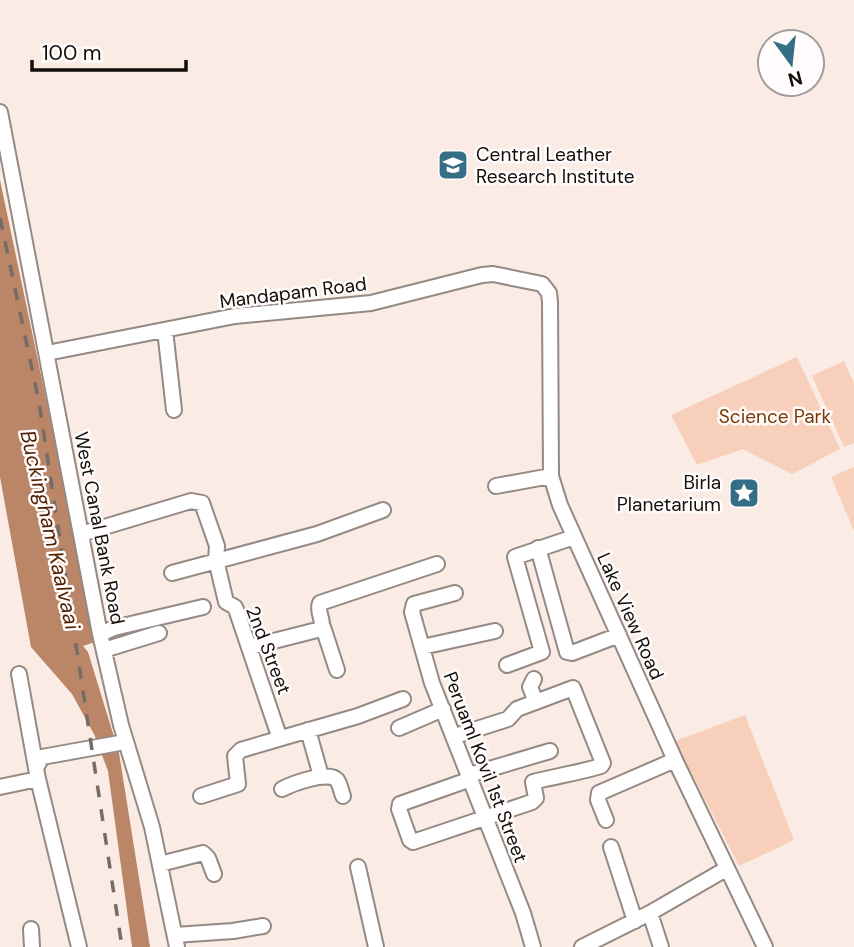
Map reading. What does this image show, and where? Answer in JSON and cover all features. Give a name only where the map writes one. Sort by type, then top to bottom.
[{"type":"street","name":"West Canal Bank Road","points":[[0,112],[122,743],[152,827],[176,941]]},
{"type":"street","name":"Mandapam Road","points":[[47,353],[235,316],[371,303],[488,274],[542,284]]},
{"type":"street","name":"Lake View Road","points":[[542,284],[549,293],[550,302],[551,476],[574,537],[675,760],[765,947]]},
{"type":"street","points":[[165,330],[174,410]]},
{"type":"street","points":[[496,486],[551,476]]},
{"type":"street","name":"2nd Street","points":[[81,534],[191,501],[199,501],[204,505],[217,546],[216,560],[226,602],[237,612],[282,736]]},
{"type":"street","points":[[172,573],[317,534],[383,510]]},
{"type":"street","points":[[507,665],[542,652],[514,559],[516,555],[574,537]]},
{"type":"street","points":[[538,548],[567,652],[572,653],[619,635]]},
{"type":"street","points":[[337,670],[318,608],[320,603],[437,564]]},
{"type":"street","name":"Peruaml Kovil 1st Street","points":[[455,593],[418,602],[413,606],[412,612],[432,683],[523,913],[533,947]]},
{"type":"street","points":[[100,634],[114,628],[203,607]]},
{"type":"street","points":[[250,647],[323,627]]},
{"type":"street","points":[[422,647],[495,631]]},
{"type":"street","points":[[104,650],[159,633]]},
{"type":"street","points":[[19,674],[37,774],[79,947]]},
{"type":"street","points":[[534,679],[530,687],[536,702]]},
{"type":"street","points":[[455,736],[508,719],[514,711],[573,688],[603,765],[571,775],[561,774],[533,782],[534,800],[414,842],[409,837],[399,809],[401,804],[470,777],[550,751]]},
{"type":"street","points":[[201,796],[238,784],[235,756],[240,750],[358,716],[403,699]]},
{"type":"street","points":[[399,728],[443,709]]},
{"type":"street","points":[[309,730],[321,776]]},
{"type":"street","points":[[37,774],[39,759],[47,756],[122,743]]},
{"type":"street","points":[[606,820],[598,800],[599,793],[675,760]]},
{"type":"street","points":[[0,788],[37,774]]},
{"type":"street","points":[[282,789],[321,776],[330,776],[337,780],[343,796]]},
{"type":"street","points":[[611,847],[635,921]]},
{"type":"street","points":[[160,864],[203,853],[208,858],[214,874]]},
{"type":"street","points":[[358,867],[376,947]]},
{"type":"street","points":[[582,947],[650,913],[726,869]]},
{"type":"street","points":[[650,913],[661,947]]},
{"type":"street","points":[[176,941],[263,926]]},
{"type":"street","points":[[31,929],[32,947]]},
{"type":"green space","name":"Science Park","points":[[797,357],[840,449],[792,474],[743,449],[697,465],[671,415]]},
{"type":"green space","points":[[844,361],[854,383],[854,443],[844,447],[812,376]]},
{"type":"green space","points":[[854,467],[854,531],[831,477]]},
{"type":"green space","points":[[745,715],[794,840],[739,866],[675,741]]},
{"type":"water","name":"Buckingham Kaalvaai","points":[[0,180],[95,632],[95,642],[83,646],[88,652],[119,753],[150,947],[132,947],[108,771],[95,736],[72,694],[31,647],[0,477]]},
{"type":"railway","points":[[0,218],[39,402],[122,947]]},
{"type":"place","name":"Central Leather Research Institute","points":[[453,165]]},
{"type":"place","name":"Birla Planetarium","points":[[744,493]]}]
